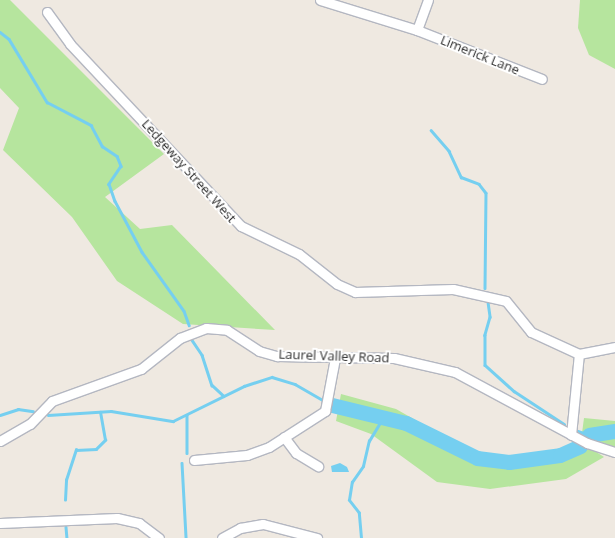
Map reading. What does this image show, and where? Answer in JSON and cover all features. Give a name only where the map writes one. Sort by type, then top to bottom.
[{"type":"street","name":"Limerick Lane","points":[[320,0],[417,30],[542,79]]},
{"type":"street","points":[[417,30],[428,0]]},
{"type":"street","name":"Ledgeway Street West","points":[[47,12],[70,44],[241,226],[299,254],[337,284],[355,292],[453,289],[506,301],[531,332],[579,354]]},
{"type":"street","name":"Laurel Valley Road","points":[[0,441],[30,424],[52,401],[141,369],[193,330],[227,330],[259,351],[277,356],[394,358],[455,372],[601,450],[615,452]]},
{"type":"street","points":[[572,435],[579,354],[615,347]]},
{"type":"street","points":[[194,460],[247,455],[284,437],[325,411],[335,358]]},
{"type":"street","points":[[284,437],[296,454],[318,466]]},
{"type":"street","points":[[0,523],[117,518],[139,522],[159,538]]},
{"type":"street","points":[[222,538],[240,528],[263,524],[317,538]]},
{"type":"green space","points":[[0,0],[10,0],[164,154],[105,197],[140,229],[172,225],[275,330],[183,324],[117,281],[72,217],[3,150],[19,108],[0,88]]},
{"type":"green space","points":[[580,0],[615,0],[615,69],[589,55],[578,28]]},
{"type":"green space","points":[[341,394],[396,409],[479,456],[509,459],[576,449],[581,442],[604,457],[566,479],[490,489],[437,482],[371,434],[336,421]]},
{"type":"green space","points":[[584,418],[615,421],[615,449],[605,448],[582,433]]},
{"type":"water","points":[[340,463],[347,467],[349,472],[332,472],[331,466]]},
{"type":"waterway","points":[[0,32],[9,39],[47,102],[91,125],[102,146],[117,156],[121,166],[109,184],[115,201],[142,252],[184,311],[189,325]]},
{"type":"waterway","points":[[431,130],[449,151],[461,177],[479,184],[486,193],[485,288]]},
{"type":"waterway","points":[[488,302],[490,317],[485,335],[485,365],[514,391],[564,424]]},
{"type":"waterway","points":[[192,340],[202,355],[212,385],[224,396]]},
{"type":"waterway","points":[[48,415],[111,411],[173,421],[244,386],[272,377],[295,384],[324,401]]},
{"type":"waterway","points":[[332,405],[406,423],[477,458],[509,462],[560,455],[580,446]]},
{"type":"waterway","points":[[0,415],[18,409],[33,411]]},
{"type":"waterway","points":[[65,500],[66,480],[76,450],[96,449],[105,440],[100,412]]},
{"type":"waterway","points":[[187,415],[187,453]]},
{"type":"waterway","points":[[361,538],[359,513],[349,500],[352,482],[363,466],[369,441],[383,418]]},
{"type":"waterway","points":[[578,431],[589,435]]},
{"type":"waterway","points":[[589,435],[615,431]]},
{"type":"waterway","points":[[182,463],[186,538]]},
{"type":"waterway","points":[[66,527],[67,538]]}]
